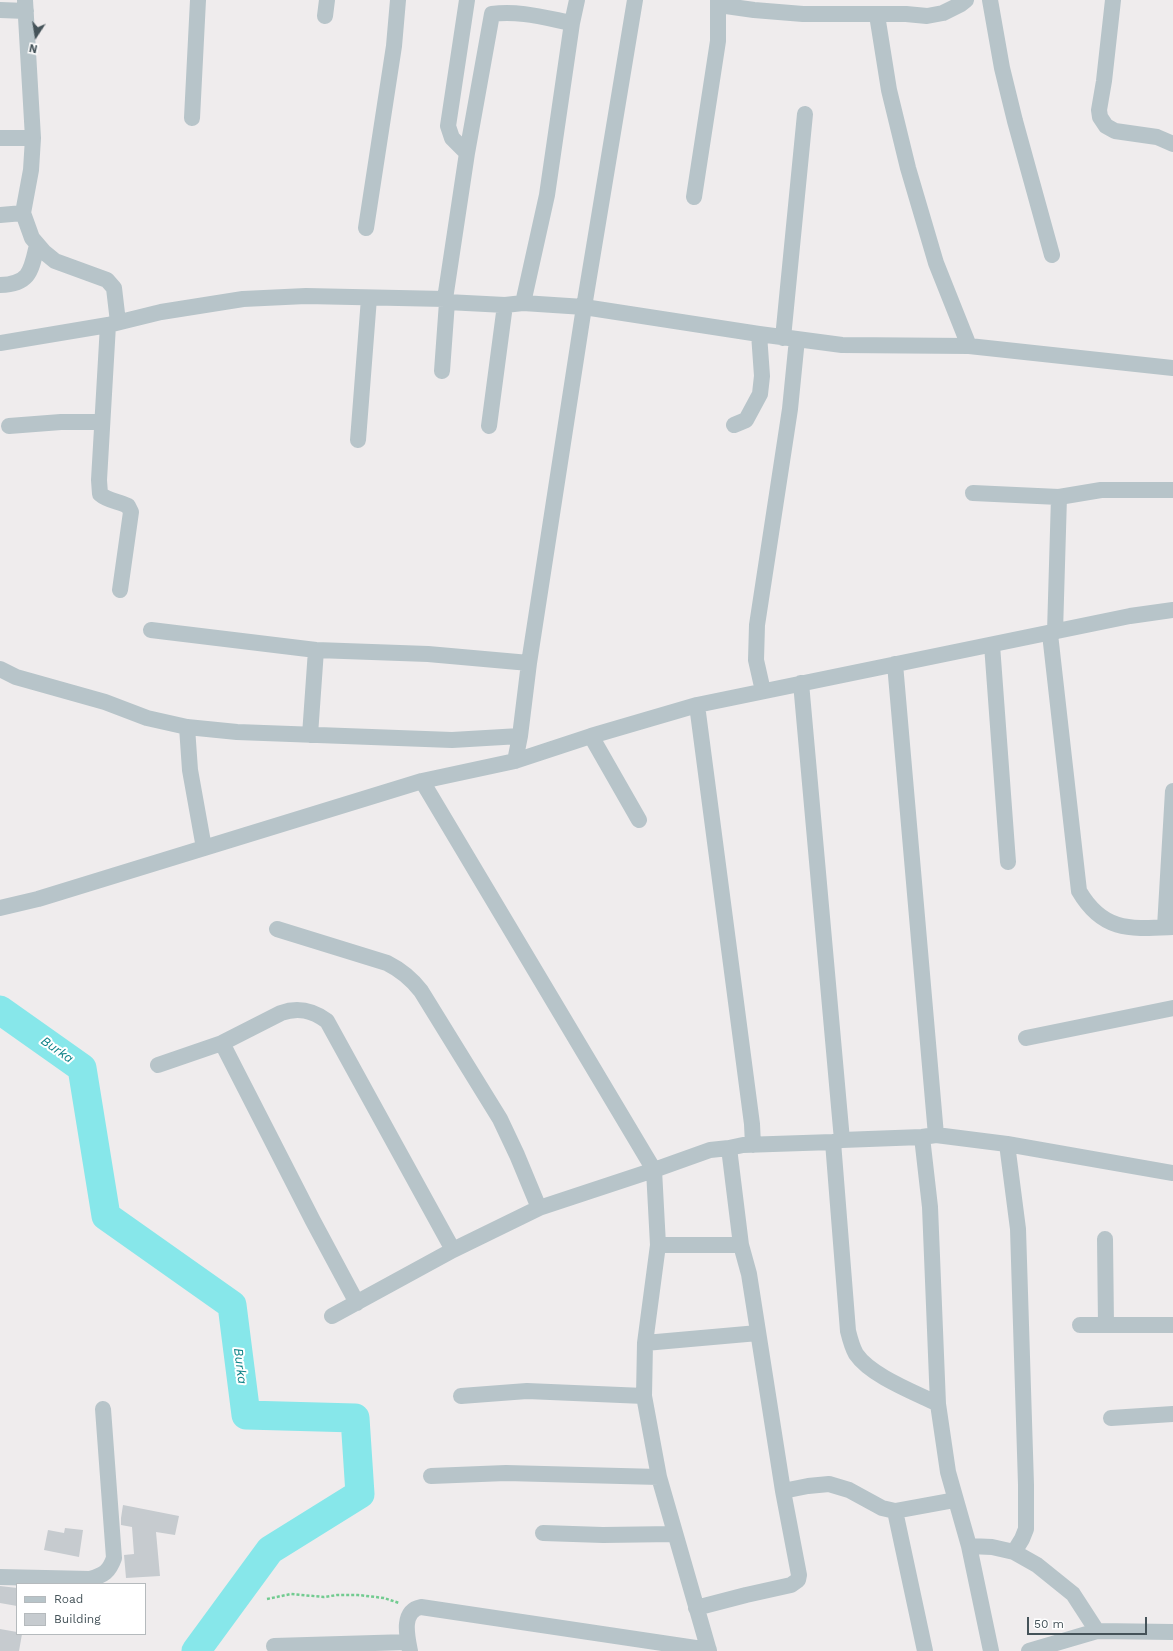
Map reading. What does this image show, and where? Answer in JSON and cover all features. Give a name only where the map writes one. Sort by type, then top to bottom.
[{"type":"street","points":[[192,118],[198,0]]},
{"type":"street","points":[[366,228],[394,46],[398,0]]},
{"type":"street","points":[[467,0],[448,126],[452,138],[467,153]]},
{"type":"street","points":[[523,303],[547,195],[576,0]]},
{"type":"street","points":[[515,761],[584,307],[635,0]]},
{"type":"street","points":[[694,197],[718,41],[719,2],[803,14],[906,14],[927,16],[944,13],[962,4],[966,0]]},
{"type":"street","points":[[990,0],[1002,68],[1052,255]]},
{"type":"street","points":[[1113,0],[1104,81],[1099,110],[1100,117],[1106,126],[1115,131],[1157,137],[1173,144]]},
{"type":"street","points":[[0,10],[26,6],[33,138],[31,170],[23,213],[32,238],[37,245],[55,261],[107,280],[114,288],[113,324],[102,422],[98,480],[100,494],[107,500],[120,502],[128,506],[131,512],[120,590]]},
{"type":"street","points":[[442,370],[446,300],[467,153],[492,14],[521,14],[572,23]]},
{"type":"street","points":[[877,15],[889,90],[908,168],[936,264],[969,346]]},
{"type":"street","points":[[763,691],[756,660],[757,625],[789,416],[790,338],[805,114]]},
{"type":"street","points":[[0,138],[33,138]]},
{"type":"street","points":[[0,215],[23,213]]},
{"type":"street","points":[[0,285],[12,284],[23,279],[31,271],[37,245]]},
{"type":"street","points":[[0,343],[113,324],[161,312],[243,299],[306,296],[446,300],[505,305],[523,303],[584,307],[759,334],[842,345],[969,346],[1173,368]]},
{"type":"street","points":[[358,440],[369,298]]},
{"type":"street","points":[[488,426],[505,305]]},
{"type":"street","points":[[734,425],[746,420],[760,394],[762,376],[759,334]]},
{"type":"street","points":[[9,426],[61,422],[102,422]]},
{"type":"street","points":[[972,493],[1059,497],[1101,490],[1173,490]]},
{"type":"street","points":[[1059,497],[1053,633],[1079,891],[1088,905],[1099,916],[1112,924],[1129,928],[1169,927],[1173,791]]},
{"type":"street","points":[[0,908],[38,899],[422,781],[515,761],[591,736],[697,705],[1130,616],[1173,610]]},
{"type":"street","points":[[151,630],[316,650],[428,654],[530,663]]},
{"type":"street","points":[[992,645],[1008,862]]},
{"type":"street","points":[[310,735],[316,650]]},
{"type":"street","points":[[895,664],[929,1136],[930,1208],[938,1404],[948,1472],[969,1546],[991,1651]]},
{"type":"street","points":[[0,668],[16,677],[98,700],[147,718],[187,727],[238,732],[452,740],[520,736]]},
{"type":"street","points":[[801,683],[837,1141],[848,1331],[856,1354],[863,1363],[873,1371],[938,1404]]},
{"type":"street","points":[[697,705],[752,1124],[753,1145]]},
{"type":"street","points":[[187,727],[190,770],[204,848]]},
{"type":"street","points":[[591,736],[639,820]]},
{"type":"street","points":[[274,1646],[409,1647],[407,1622],[409,1615],[414,1608],[429,1607],[709,1651],[674,1534],[659,1477],[644,1396],[645,1343],[658,1245],[654,1170],[422,781]]},
{"type":"street","points":[[277,929],[387,963],[401,971],[412,980],[421,991],[500,1119],[539,1208]]},
{"type":"street","points":[[1026,1038],[1173,1008]]},
{"type":"street","points":[[158,1065],[222,1043],[281,1013],[290,1010],[310,1011],[319,1015],[327,1021],[453,1250]]},
{"type":"street","points":[[222,1043],[313,1221],[357,1302]]},
{"type":"street","points":[[332,1316],[453,1250],[539,1208],[710,1150],[743,1145],[929,1136],[1007,1144],[1173,1173]]},
{"type":"street","points":[[1007,1144],[1018,1229],[1026,1485],[1026,1529],[1014,1552]]},
{"type":"street","points":[[696,1608],[791,1585],[798,1580],[799,1575],[783,1491],[748,1274],[741,1245],[729,1148]]},
{"type":"street","points":[[1105,1239],[1106,1325]]},
{"type":"street","points":[[658,1245],[741,1245]]},
{"type":"street","points":[[1080,1324],[1173,1325]]},
{"type":"street","points":[[645,1343],[758,1333]]},
{"type":"street","points":[[461,1396],[527,1391],[644,1396]]},
{"type":"street","points":[[0,1577],[90,1579],[102,1575],[110,1568],[114,1558],[103,1409]]},
{"type":"street","points":[[1111,1418],[1173,1414]]},
{"type":"street","points":[[431,1476],[506,1473],[659,1477]]},
{"type":"street","points":[[783,1491],[829,1484],[849,1490],[882,1508],[895,1511],[955,1500]]},
{"type":"street","points":[[895,1511],[925,1651]]},
{"type":"street","points":[[543,1533],[603,1536],[674,1534]]},
{"type":"street","points":[[969,1546],[992,1547],[1014,1552],[1037,1565],[1074,1594],[1097,1631]]},
{"type":"street","points":[[1029,1651],[1097,1631],[1173,1632]]},
{"type":"path","points":[[267,1598],[291,1594],[324,1597],[358,1594],[384,1598],[414,1608]]},
{"type":"building","points":[[123,1505],[179,1516],[175,1535],[156,1532],[160,1576],[126,1578],[124,1555],[134,1554],[132,1527],[121,1525]]},
{"type":"building","points":[[65,1528],[83,1530],[79,1557],[44,1550],[48,1530],[64,1533]]},
{"type":"building","points":[[0,1586],[16,1588],[16,1606],[0,1603]]},
{"type":"building","points":[[0,1629],[16,1632],[16,1635],[22,1635],[19,1651],[0,1651]]},
{"type":"waterway","name":"Burka","points":[[0,1010],[82,1068],[106,1216],[232,1305],[246,1415],[355,1418],[360,1494],[270,1550],[196,1651]]}]
